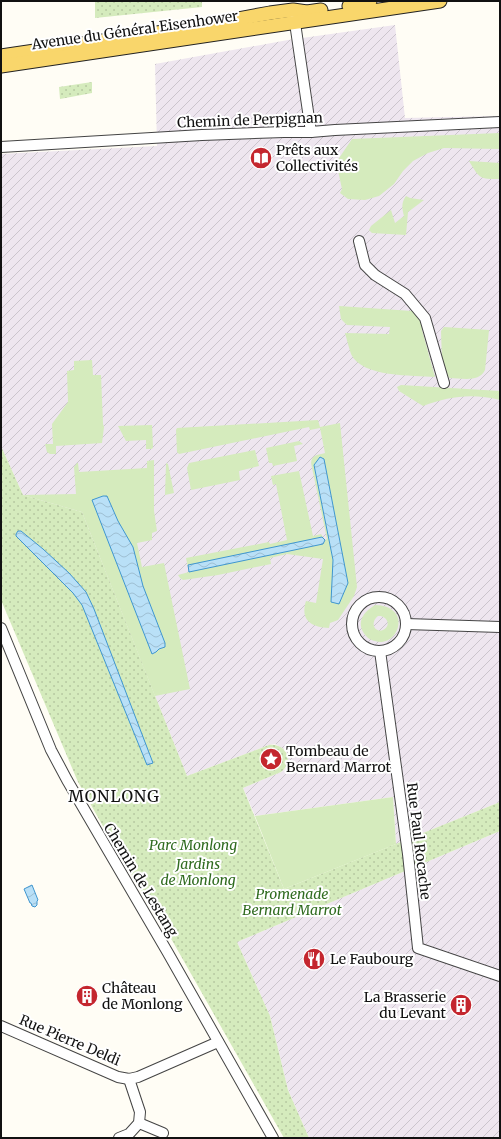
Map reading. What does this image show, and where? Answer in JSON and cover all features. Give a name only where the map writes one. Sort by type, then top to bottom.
[{"type":"main road","name":"Avenue du Général Eisenhower","points":[[1,56],[184,29],[266,13],[294,16],[307,12],[359,5],[370,1]]},
{"type":"main road","name":"Avenue du Général Eisenhower","points":[[1,66],[294,16],[440,1]]},
{"type":"street","points":[[294,16],[311,132]]},
{"type":"street","name":"Chemin de Perpignan","points":[[1,147],[202,135],[311,132],[500,122]]},
{"type":"street","points":[[359,241],[365,265],[374,275],[405,294],[425,318],[444,383]]},
{"type":"street","points":[[380,597],[393,601],[400,607],[405,615],[406,629],[403,638],[397,645],[389,650],[380,651],[366,647],[358,641],[352,624],[356,611],[362,603],[370,598],[380,597]]},
{"type":"street","points":[[406,624],[500,627]]},
{"type":"street","name":"Chemin de Lestang","points":[[1,628],[51,750],[273,1138]]},
{"type":"street","name":"Rue Paul Rocache","points":[[380,651],[408,854],[418,948],[500,976]]},
{"type":"street","name":"Rue Pierre Deldi","points":[[1,1026],[118,1076],[129,1079],[138,1077],[218,1042]]},
{"type":"street","points":[[119,1138],[130,1134],[139,1124],[140,1112],[129,1079]]},
{"type":"street","points":[[139,1124],[163,1133]]},
{"type":"shaded area","points":[[395,25],[405,118],[500,116],[500,802],[396,844],[393,797],[255,816],[243,788],[285,769],[288,755],[285,750],[275,744],[187,776],[82,512],[23,495],[1,446],[1,154],[157,146],[155,64],[288,40]]},
{"type":"shaded area","points":[[500,831],[500,1138],[309,1138],[288,1090],[270,1016],[237,942]]},
{"type":"green space","points":[[95,1],[202,1],[202,7],[95,18]]},
{"type":"green space","points":[[92,82],[92,93],[60,99],[59,87]]},
{"type":"green space","points":[[500,133],[500,149],[444,148],[428,153],[413,161],[403,171],[394,184],[379,196],[365,200],[348,199],[340,193],[342,189],[337,166],[335,164],[352,139]]},
{"type":"green space","points":[[469,161],[500,163],[500,179],[488,179],[481,177]]},
{"type":"green space","points":[[406,196],[424,200],[408,212],[406,235],[372,233],[369,230],[371,226],[391,210],[395,223],[404,216],[402,206]]},
{"type":"green space","points":[[339,306],[412,311],[422,320],[422,330],[435,377],[389,374],[366,367],[357,362],[351,354],[345,333],[389,334],[390,327],[347,325],[341,319]]},
{"type":"green space","points":[[444,327],[489,330],[485,370],[479,377],[469,379],[449,378],[442,362],[441,331]]},
{"type":"green space","points":[[92,360],[93,375],[101,375],[104,427],[102,443],[56,446],[56,454],[50,454],[47,452],[45,444],[53,444],[52,424],[68,402],[67,371],[74,370],[74,361]]},
{"type":"green space","points":[[401,385],[500,391],[500,400],[471,396],[442,400],[423,406],[399,391],[397,387]]},
{"type":"green space","points":[[318,420],[320,427],[340,423],[357,587],[354,596],[338,620],[330,623],[329,628],[312,624],[306,618],[306,601],[316,603],[323,559],[287,554],[270,558],[271,564],[218,575],[183,580],[180,578],[178,575],[189,572],[186,558],[287,540],[276,484],[273,485],[271,476],[299,471],[313,536],[321,534],[325,540],[327,539],[311,463],[314,456],[325,453],[320,428],[310,430],[309,427],[179,454],[177,452],[177,428]]},
{"type":"green space","points":[[152,425],[152,449],[146,449],[146,440],[126,441],[118,426]]},
{"type":"green space","points":[[299,441],[303,444],[294,446],[297,461],[273,466],[272,463],[269,463],[266,448]]},
{"type":"green space","name":"Parc Monlong","points":[[1,446],[23,495],[82,512],[187,776],[269,745],[280,747],[287,754],[287,763],[281,772],[243,788],[284,889],[500,802],[500,831],[237,942],[270,1016],[288,1090],[309,1138],[284,1138],[173,942],[117,851],[78,782],[1,600]]},
{"type":"green space","points":[[255,450],[259,466],[239,471],[240,480],[191,490],[187,468],[189,463]]},
{"type":"green space","points":[[154,460],[154,511],[157,531],[152,533],[152,540],[137,543],[142,567],[164,563],[190,689],[155,696],[82,512],[23,495],[76,494],[74,467],[77,463],[79,472],[147,468],[147,461]]},
{"type":"green space","points":[[166,463],[168,464],[174,493],[165,495]]},
{"type":"green space","points":[[375,605],[387,607],[395,612],[398,619],[398,626],[390,639],[383,642],[371,640],[363,632],[361,628],[362,619],[370,608]],"holes":[[[378,616],[386,619],[388,624],[386,628],[380,631],[375,628],[374,621]]]},
{"type":"green space","points":[[393,797],[396,844],[284,889],[255,816]]},
{"type":"water","points":[[320,457],[324,459],[348,583],[339,604],[331,602],[333,560],[314,465]]},
{"type":"water","points":[[107,496],[118,521],[133,547],[143,586],[165,643],[165,647],[152,654],[92,500]]},
{"type":"water","points":[[18,531],[21,531],[43,549],[69,573],[86,592],[94,609],[153,763],[147,765],[82,605],[73,593],[16,536]]},
{"type":"water","points":[[322,537],[325,540],[323,544],[189,572],[188,565]]},
{"type":"water","points":[[32,885],[38,900],[35,907],[30,903],[24,889]]},
{"type":"place","name":"Prêts aux Collectivités","points":[[261,158]]},
{"type":"place","name":"Tombeau de Bernard Marrot","points":[[271,759]]},
{"type":"place","name":"Le Faubourg","points":[[314,959]]},
{"type":"place","name":"Château de Monlong","points":[[87,996]]},
{"type":"place","name":"La Brasserie du Levant","points":[[461,1005]]},
{"type":"district","name":"MONLONG","points":[[114,796]]},
{"type":"park label","name":"Jardins de Monlong","points":[[198,872]]},
{"type":"park label","name":"Promenade Bernard Marrot","points":[[292,902]]}]
